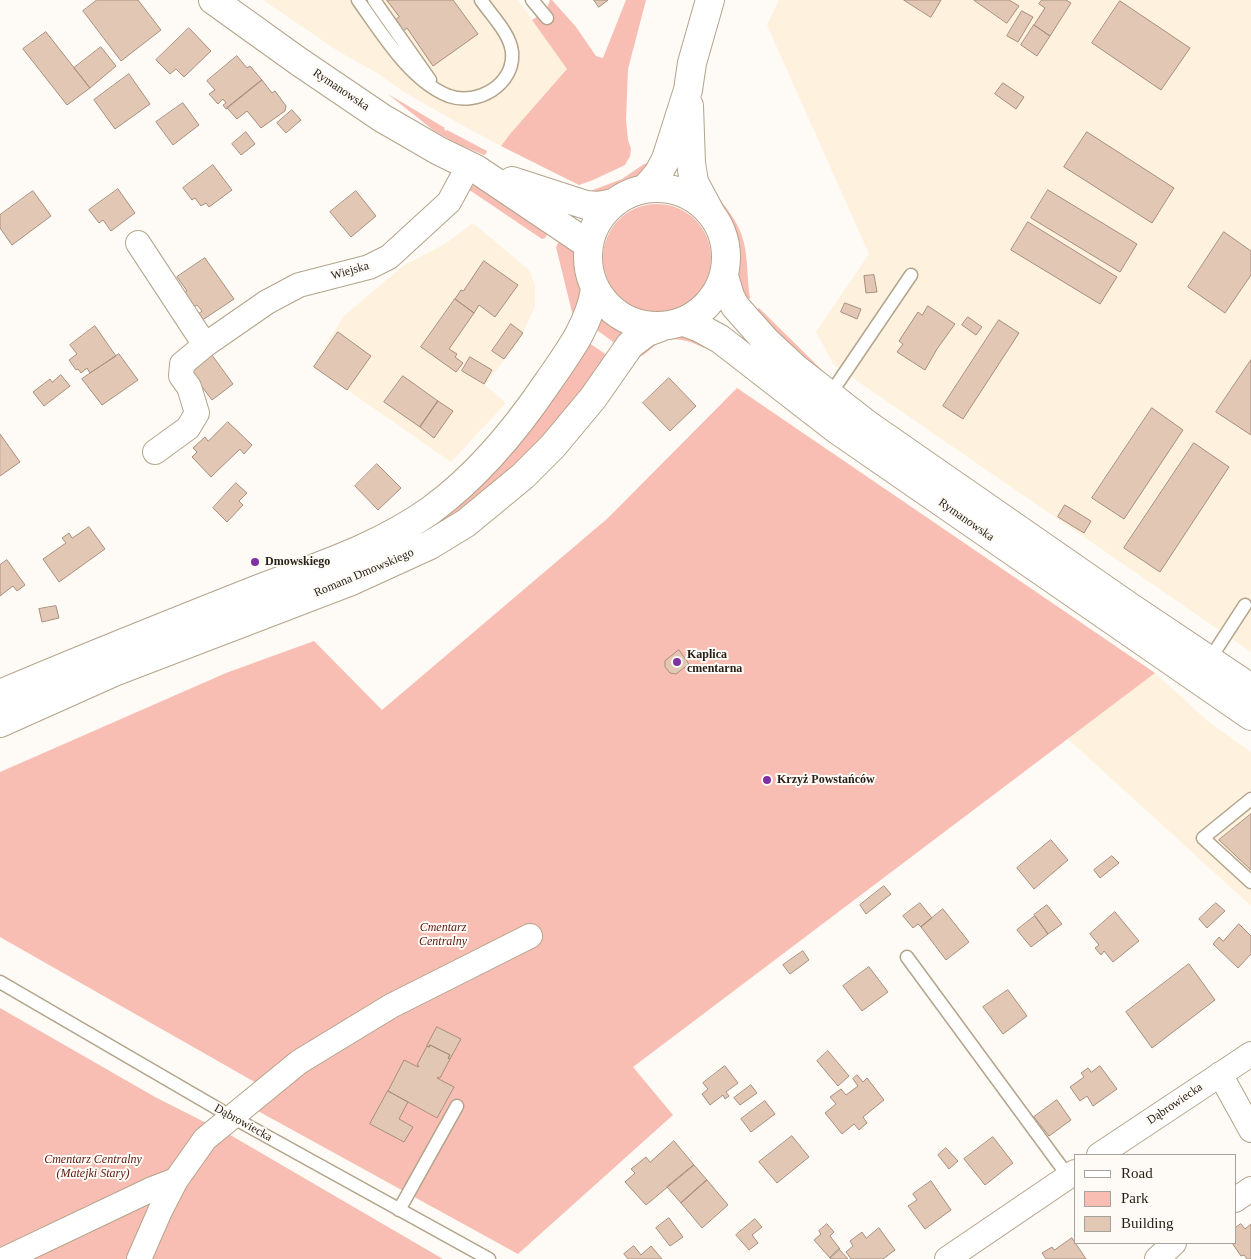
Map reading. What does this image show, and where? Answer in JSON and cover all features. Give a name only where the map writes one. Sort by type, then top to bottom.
[{"type":"main road","name":"Rymanowska","points":[[213,0],[382,118],[473,167],[588,245]]},
{"type":"main road","points":[[645,188],[658,174],[666,159],[688,90],[697,44],[710,0]]},
{"type":"main road","points":[[688,90],[691,163],[694,182],[719,225],[725,241],[727,258],[724,276],[715,297],[699,313],[673,324],[641,325],[622,317],[606,305],[595,289],[588,268],[588,245],[593,230],[602,215],[613,203],[628,194],[645,188],[662,188],[680,191],[695,199],[709,210]]},
{"type":"main road","name":"Rymanowska","points":[[473,167],[572,202],[599,206],[613,203]]},
{"type":"main road","name":"Rymanowska","points":[[724,276],[730,296],[742,316],[795,368],[868,425],[1202,670],[1251,716]]},
{"type":"main road","name":"Romana Dmowskiego","points":[[0,694],[100,652],[335,561],[383,540],[431,510],[475,471],[512,430],[539,396],[589,317],[595,289]]},
{"type":"main road","name":"Rymanowska","points":[[673,324],[698,327],[720,340],[836,429],[907,479],[1202,670],[1251,688]]},
{"type":"main road","name":"Romana Dmowskiego","points":[[0,723],[114,672],[349,582],[430,545],[466,524],[523,476],[553,446],[594,398],[630,346],[647,332],[673,324]]},
{"type":"street","name":"Wiejska","points":[[155,452],[188,428],[197,413],[189,387],[181,376],[182,364],[205,345],[267,302],[299,285],[369,267],[388,257],[449,202],[473,167]]},
{"type":"street","points":[[138,243],[205,345]]},
{"type":"street","points":[[139,1259],[176,1180],[205,1139],[299,1062],[391,1006],[530,936]]},
{"type":"street","name":"Dąbrowiecka","points":[[1100,1154],[1251,1054]]},
{"type":"street","points":[[1220,1074],[1251,1130]]},
{"type":"street","points":[[947,1259],[1072,1174]]},
{"type":"street","points":[[5,1259],[150,1190],[176,1180]]},
{"type":"street","points":[[1236,1199],[1251,1189]]},
{"type":"street","points":[[1157,1259],[1173,1244]]},
{"type":"lane","points":[[358,0],[404,64],[436,88],[448,95],[463,99],[478,98],[493,89],[505,79],[511,67],[512,51],[508,38],[481,0]]},
{"type":"lane","points":[[374,0],[436,88]]},
{"type":"lane","points":[[532,0],[547,18]]},
{"type":"lane","points":[[785,390],[814,397],[830,396],[912,275]]},
{"type":"lane","points":[[1202,670],[1245,605]]},
{"type":"lane","points":[[1251,799],[1203,838],[1251,882]]},
{"type":"lane","points":[[907,957],[1072,1174]]},
{"type":"lane","name":"Dąbrowiecka","points":[[0,982],[232,1117],[488,1259]]},
{"type":"lane","points":[[400,1210],[457,1106]]},
{"type":"shaded area","points":[[263,0],[518,0],[568,69],[501,146],[401,90],[377,73],[338,51]]},
{"type":"shaded area","points":[[779,0],[1251,0],[1251,652],[834,365],[816,332],[869,254],[767,25]]},
{"type":"shaded area","points":[[473,223],[529,270],[535,285],[535,307],[518,342],[485,385],[506,403],[451,462],[313,366],[344,316],[404,265],[445,244]]},
{"type":"shaded area","points":[[1155,673],[1210,723],[1251,752],[1251,906],[1068,739]]},
{"type":"green space","points":[[550,0],[576,27],[596,56],[603,58],[626,0],[646,0],[628,69],[626,120],[631,149],[630,156],[625,165],[579,185],[501,146],[567,69],[532,20],[546,11]]},
{"type":"green space","points":[[388,94],[445,128],[446,131],[487,151],[486,154],[484,155],[456,143],[433,130]]},
{"type":"green space","points":[[651,163],[632,186],[610,195],[585,193],[622,179],[644,164]]},
{"type":"green space","points":[[474,185],[551,228],[545,238],[542,239],[468,189]]},
{"type":"green space","points":[[711,189],[735,220],[742,235],[750,298],[743,304],[735,279],[735,245],[732,233],[718,209]]},
{"type":"green space","points":[[657,204],[678,208],[695,220],[707,237],[711,258],[707,279],[695,296],[678,308],[657,312],[636,308],[619,296],[607,279],[603,258],[607,237],[619,220],[636,208]]},
{"type":"green space","points":[[562,236],[577,256],[584,293],[573,316],[556,247]]},
{"type":"green space","points":[[759,308],[825,373],[819,373],[752,313]]},
{"type":"green space","points":[[603,314],[618,326],[628,330],[616,344],[594,328]]},
{"type":"green space","points":[[669,336],[683,336],[707,346],[704,348],[684,340],[671,339],[636,357],[639,349]]},
{"type":"green space","points":[[586,341],[610,357],[533,455],[448,520],[445,516]]},
{"type":"green space","name":"Cmentarz Centralny","points":[[737,388],[1155,673],[633,1067],[673,1115],[518,1254],[258,1111],[274,1093],[0,937],[0,772],[226,673],[314,641],[382,710],[608,518]]},
{"type":"green space","name":"Cmentarz Centralny (Matejki Stary)","points":[[0,1008],[155,1097],[232,1136],[443,1259],[0,1259]]},
{"type":"building","points":[[97,0],[138,0],[161,30],[121,61],[83,11]]},
{"type":"building","points":[[387,0],[453,0],[478,34],[433,66],[407,28],[403,31],[395,20],[399,17]]},
{"type":"building","points":[[594,0],[608,0],[599,7]]},
{"type":"building","points":[[904,0],[941,0],[931,17]]},
{"type":"building","points":[[974,0],[1009,0],[1019,6],[1007,23]]},
{"type":"building","points":[[1042,0],[1066,0],[1071,3],[1050,36],[1034,25],[1045,8],[1039,4]]},
{"type":"building","points":[[1120,1],[1190,48],[1161,90],[1092,43]]},
{"type":"building","points":[[1022,11],[1033,17],[1018,42],[1007,36]]},
{"type":"building","points":[[1034,25],[1050,36],[1037,56],[1021,45]]},
{"type":"building","points":[[189,28],[211,51],[184,77],[176,69],[170,74],[156,60]]},
{"type":"building","points":[[46,32],[90,88],[67,105],[23,49]]},
{"type":"building","points":[[101,47],[116,66],[90,88],[74,68]]},
{"type":"building","points":[[237,56],[247,68],[250,66],[262,80],[226,109],[223,105],[226,103],[223,99],[218,104],[209,94],[215,90],[207,81]]},
{"type":"building","points":[[129,74],[150,104],[115,129],[94,100]]},
{"type":"building","points":[[262,80],[272,93],[275,91],[286,106],[285,111],[261,128],[247,111],[237,119],[227,108]]},
{"type":"building","points":[[1003,83],[1024,97],[1016,109],[995,94]]},
{"type":"building","points":[[183,103],[199,125],[173,145],[156,122]]},
{"type":"building","points":[[292,110],[301,120],[286,133],[277,123]]},
{"type":"building","points":[[246,132],[255,144],[241,155],[232,144]]},
{"type":"building","points":[[1087,132],[1174,188],[1152,223],[1064,167]]},
{"type":"building","points":[[213,165],[232,190],[209,207],[206,203],[201,206],[195,198],[192,200],[183,188]]},
{"type":"building","points":[[118,189],[135,213],[111,231],[103,220],[99,223],[89,210]]},
{"type":"building","points":[[1048,190],[1137,244],[1120,272],[1031,218]]},
{"type":"building","points":[[33,191],[51,216],[12,245],[0,228],[0,215]]},
{"type":"building","points":[[356,191],[376,216],[351,237],[330,212]]},
{"type":"building","points":[[1028,222],[1117,277],[1100,304],[1011,250]]},
{"type":"building","points":[[1224,232],[1251,251],[1251,275],[1225,313],[1188,287]]},
{"type":"building","points":[[205,258],[234,299],[201,321],[197,315],[202,311],[197,305],[191,309],[182,294],[187,291],[177,277]]},
{"type":"building","points":[[484,261],[518,285],[495,317],[479,305],[474,313],[455,299],[461,290],[463,291]]},
{"type":"building","points":[[874,275],[877,292],[866,293],[864,276]]},
{"type":"building","points":[[455,299],[474,313],[449,349],[457,354],[455,357],[463,363],[456,372],[421,347]]},
{"type":"building","points":[[845,303],[861,309],[857,319],[841,312]]},
{"type":"building","points":[[928,306],[955,324],[925,370],[897,352],[903,344],[899,341],[918,312],[922,315]]},
{"type":"building","points":[[968,317],[982,327],[976,335],[962,325]]},
{"type":"building","points":[[999,320],[1019,333],[963,419],[943,406]]},
{"type":"building","points":[[511,324],[523,333],[504,359],[492,351]]},
{"type":"building","points":[[95,326],[116,356],[90,373],[87,368],[81,373],[78,369],[76,370],[69,360],[77,354],[70,345]]},
{"type":"building","points":[[338,332],[371,356],[347,390],[314,367]]},
{"type":"building","points":[[209,351],[233,384],[212,400],[187,367]]},
{"type":"building","points":[[119,354],[138,380],[102,405],[82,379]]},
{"type":"building","points":[[470,357],[492,370],[484,384],[462,371]]},
{"type":"building","points":[[1251,360],[1251,435],[1216,412]]},
{"type":"building","points":[[61,375],[70,386],[44,406],[33,392],[50,379],[52,382]]},
{"type":"building","points":[[403,376],[438,401],[420,427],[384,402]]},
{"type":"building","points":[[669,378],[696,406],[670,431],[643,403]]},
{"type":"building","points":[[438,401],[453,411],[434,438],[420,427]]},
{"type":"building","points":[[1152,408],[1183,430],[1124,519],[1092,498]]},
{"type":"building","points":[[228,422],[252,445],[244,454],[240,449],[211,477],[192,457],[197,452],[193,448],[205,437],[208,441]]},
{"type":"building","points":[[0,434],[20,462],[0,476]]},
{"type":"building","points":[[1194,443],[1229,467],[1160,572],[1124,548]]},
{"type":"building","points":[[377,464],[401,488],[378,510],[355,486]]},
{"type":"building","points":[[236,483],[247,493],[239,501],[243,505],[227,522],[213,508]]},
{"type":"building","points":[[1065,505],[1091,521],[1084,533],[1058,517]]},
{"type":"building","points":[[89,527],[105,549],[59,582],[43,559],[66,543],[62,538],[69,533],[72,538]]},
{"type":"building","points":[[7,560],[25,585],[17,591],[13,586],[0,596],[0,565]]},
{"type":"building","points":[[56,606],[59,618],[42,622],[39,609]]},
{"type":"building","name":"Kaplica cmentarna","points":[[679,650],[689,664],[676,674],[670,673],[665,667],[665,661]]},
{"type":"building","points":[[1251,814],[1251,870],[1219,840]]},
{"type":"building","points":[[1051,840],[1068,860],[1034,889],[1017,868]]},
{"type":"building","points":[[1112,856],[1119,863],[1100,878],[1094,870]]},
{"type":"building","points":[[884,886],[891,894],[866,914],[860,905]]},
{"type":"building","points":[[920,903],[932,918],[921,927],[918,924],[913,928],[903,916]]},
{"type":"building","points":[[1216,903],[1225,911],[1207,928],[1199,919]]},
{"type":"building","points":[[1047,905],[1062,924],[1048,934],[1034,915]]},
{"type":"building","points":[[943,909],[969,942],[946,960],[921,927]]},
{"type":"building","points":[[1115,912],[1139,941],[1113,962],[1104,951],[1101,955],[1095,948],[1099,945],[1090,934]]},
{"type":"building","points":[[1035,916],[1048,934],[1031,947],[1017,930]]},
{"type":"building","points":[[1239,924],[1251,936],[1251,954],[1238,968],[1213,944],[1219,937],[1223,941]]},
{"type":"building","points":[[803,951],[809,960],[790,974],[783,965]]},
{"type":"building","points":[[1189,964],[1215,1000],[1152,1048],[1126,1012]]},
{"type":"building","points":[[869,967],[888,992],[862,1011],[843,986]]},
{"type":"building","points":[[1008,990],[1027,1016],[1003,1034],[983,1007]]},
{"type":"building","points":[[437,1027],[461,1039],[450,1059],[448,1058],[450,1055],[430,1045],[429,1047],[427,1046]]},
{"type":"building","points":[[430,1045],[450,1055],[448,1058],[450,1059],[440,1078],[437,1078],[454,1087],[437,1118],[388,1091],[404,1060],[418,1067],[417,1065],[427,1046],[429,1047]]},
{"type":"building","points":[[828,1051],[849,1076],[838,1086],[817,1061]]},
{"type":"building","points":[[725,1066],[738,1083],[726,1092],[729,1096],[725,1099],[723,1095],[710,1105],[702,1094],[708,1089],[703,1083]]},
{"type":"building","points":[[1100,1066],[1117,1089],[1093,1106],[1087,1096],[1080,1101],[1070,1087],[1084,1077],[1081,1073],[1088,1068],[1091,1072]]},
{"type":"building","points":[[857,1075],[863,1082],[867,1078],[884,1100],[863,1117],[867,1123],[859,1130],[854,1124],[842,1134],[825,1113],[836,1104],[830,1097],[841,1089],[846,1095],[858,1086],[853,1079]]},
{"type":"building","points":[[751,1085],[757,1093],[740,1105],[734,1098]]},
{"type":"building","points":[[388,1091],[408,1102],[399,1119],[413,1127],[404,1142],[370,1124]]},
{"type":"building","points":[[1057,1100],[1071,1120],[1049,1136],[1034,1117]]},
{"type":"building","points":[[765,1101],[775,1114],[751,1132],[741,1119]]},
{"type":"building","points":[[792,1136],[809,1157],[777,1183],[759,1162]]},
{"type":"building","points":[[993,1137],[1013,1163],[985,1185],[964,1159]]},
{"type":"building","points":[[674,1141],[694,1165],[646,1205],[625,1182],[635,1173],[631,1169],[646,1157],[650,1162]]},
{"type":"building","points":[[946,1148],[958,1161],[949,1169],[938,1155]]},
{"type":"building","points":[[694,1165],[707,1180],[681,1203],[667,1187]]},
{"type":"building","points":[[707,1180],[728,1205],[702,1228],[681,1203]]},
{"type":"building","points":[[931,1181],[951,1210],[925,1229],[908,1206],[917,1200],[913,1194]]},
{"type":"building","points":[[669,1218],[683,1237],[670,1246],[656,1228]]},
{"type":"building","points":[[755,1219],[762,1227],[752,1235],[758,1243],[749,1250],[736,1235]]},
{"type":"building","points":[[827,1224],[834,1232],[830,1236],[840,1249],[830,1258],[814,1240],[821,1234],[819,1231]]},
{"type":"building","points":[[1241,1224],[1245,1229],[1251,1224],[1251,1259],[1247,1259],[1244,1255],[1241,1256],[1233,1244],[1236,1244],[1236,1227]]},
{"type":"building","points":[[879,1228],[895,1250],[883,1259],[851,1259],[846,1252],[853,1246],[850,1241],[862,1232],[866,1238]]},
{"type":"building","points":[[1072,1238],[1074,1244],[1076,1244],[1086,1259],[1046,1259],[1042,1253],[1052,1247],[1054,1250]]},
{"type":"building","points":[[634,1246],[641,1255],[651,1246],[662,1259],[628,1259],[624,1254]]},
{"type":"building","points":[[839,1249],[848,1259],[830,1258]]},
{"type":"place","name":"Dmowskiego","points":[[255,562]]},
{"type":"place","name":"Kaplica cmentarna","points":[[677,662]]},
{"type":"place","name":"Krzyż Powstańców","points":[[767,780]]}]
